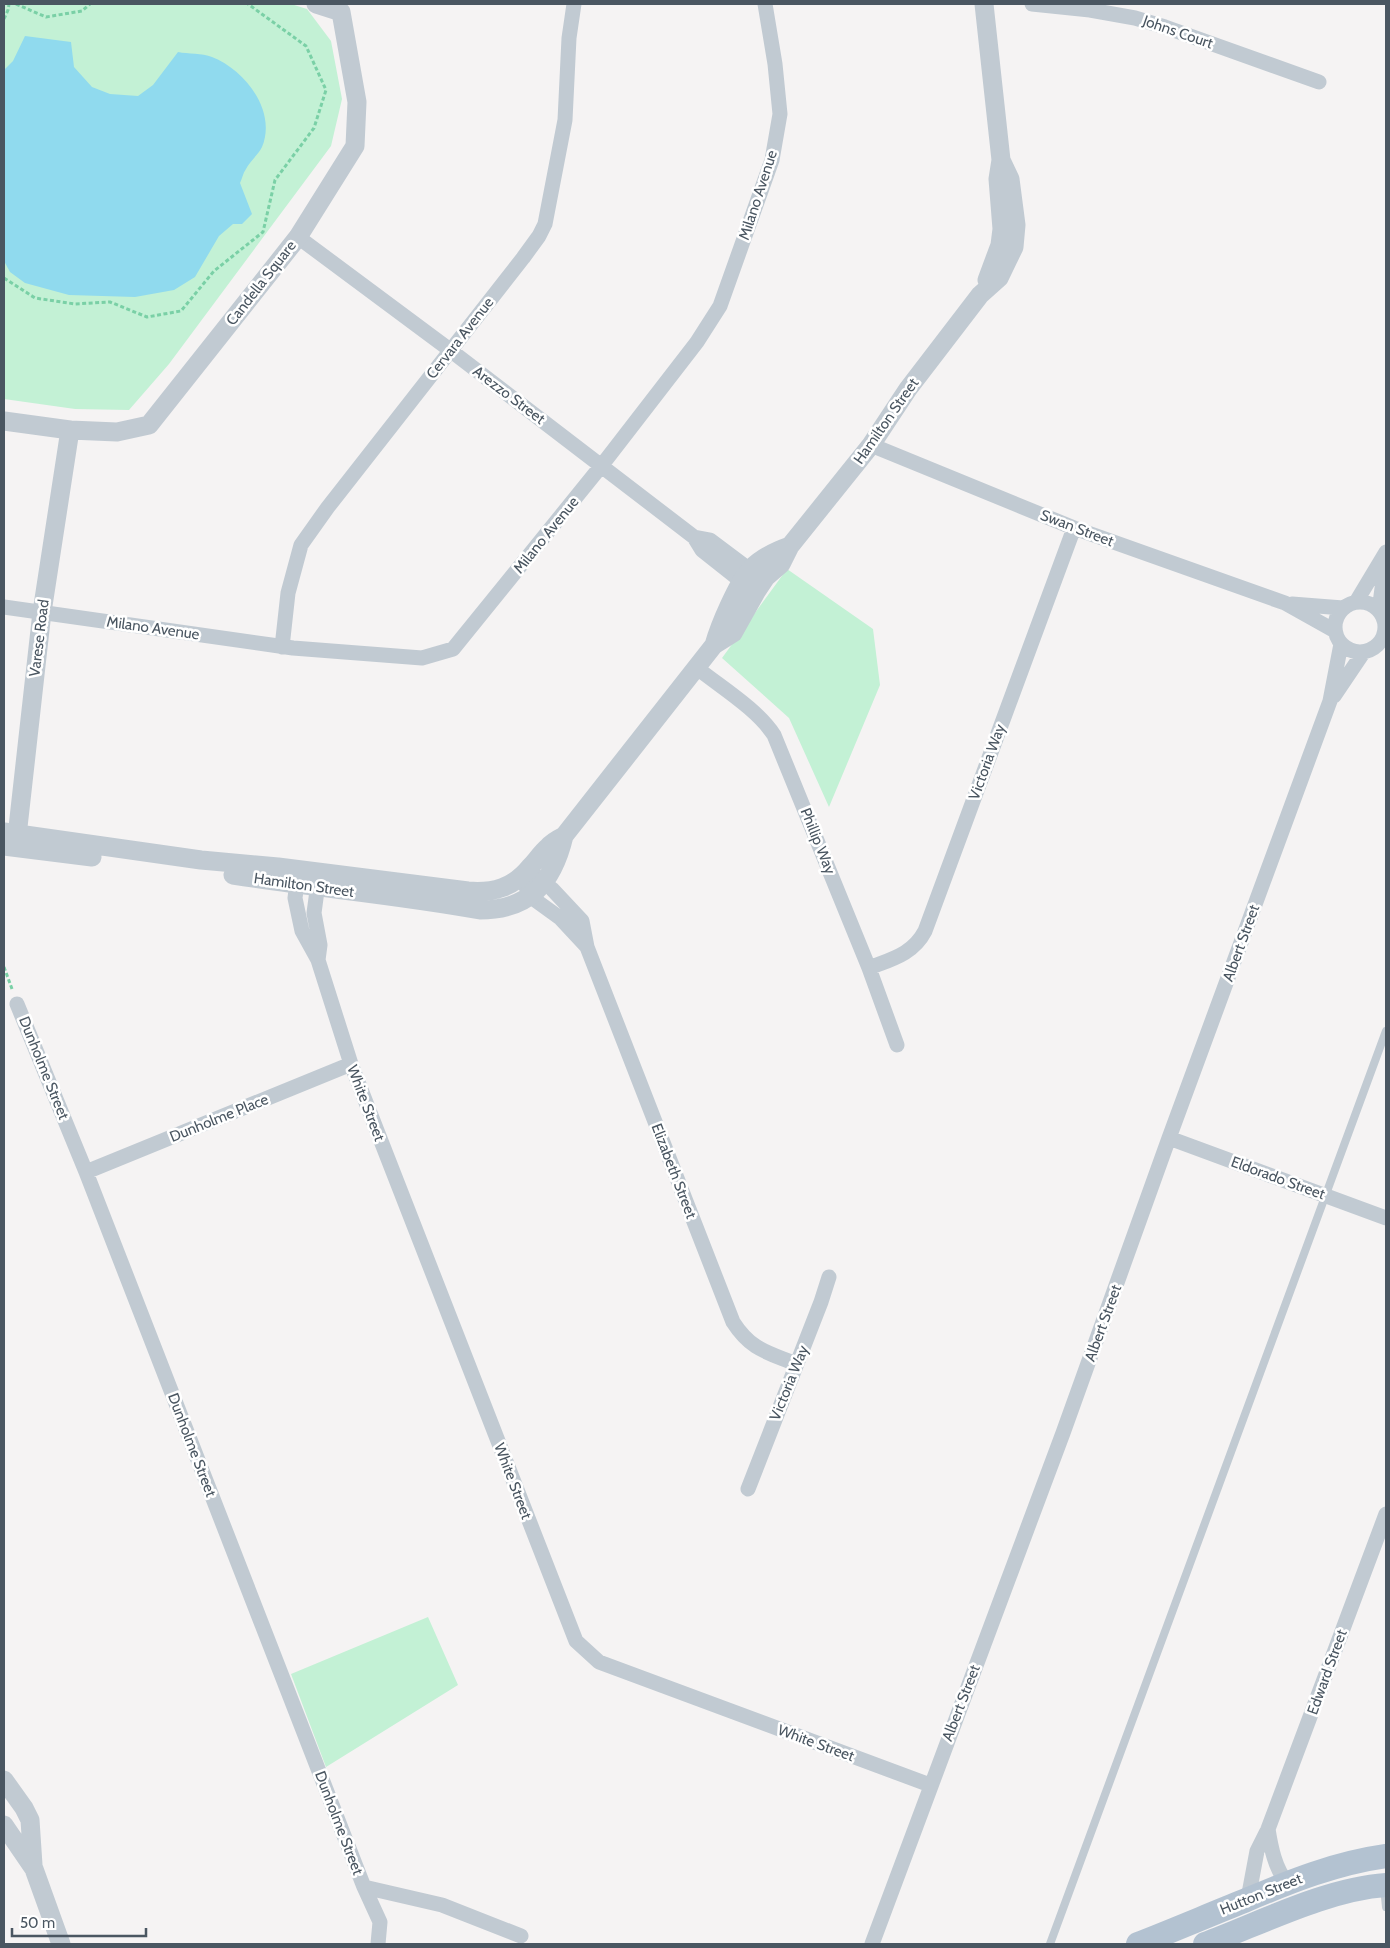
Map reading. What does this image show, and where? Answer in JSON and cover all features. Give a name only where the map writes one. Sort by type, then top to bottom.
[{"type":"main road","name":"Hutton Street","points":[[1138,1944],[1287,1883],[1342,1865],[1386,1856]]},
{"type":"main road","name":"Hutton Street","points":[[1209,1944],[1325,1897],[1385,1892]]},
{"type":"street","name":"Candella Square","points":[[4,421],[70,430],[118,432],[149,425],[298,237],[355,146],[357,102],[343,8],[316,4]]},
{"type":"street","name":"Cervara Avenue","points":[[282,647],[288,593],[301,545],[539,236],[545,224],[565,120],[569,38],[574,4]]},
{"type":"street","name":"Milano Avenue","points":[[4,607],[282,647],[422,658],[453,648],[602,465],[713,319],[730,278],[772,160],[780,114],[765,4]]},
{"type":"street","points":[[984,4],[994,4]]},
{"type":"street","name":"Hamilton Street","points":[[318,880],[483,892],[508,886],[526,871],[547,847],[564,836],[714,645],[733,633],[752,581],[781,564],[790,546],[871,444],[908,389],[980,294],[1000,244],[1002,229],[998,179],[1001,160],[984,4]]},
{"type":"street","name":"Johns Court","points":[[1032,4],[1090,10],[1135,18],[1319,82]]},
{"type":"street","name":"Arezzo Street","points":[[298,237],[602,465],[694,537],[702,550],[752,581]]},
{"type":"street","name":"Varese Road","points":[[10,840],[70,430]]},
{"type":"street","name":"Swan Street","points":[[871,444],[1074,528],[1286,603],[1338,638]]},
{"type":"street","name":"Victoria Way","points":[[869,968],[906,952],[917,944],[925,930],[1074,528]]},
{"type":"street","points":[[1349,605],[1371,605],[1379,611],[1384,618],[1386,627],[1382,647],[1363,652],[1349,650],[1338,638],[1336,619],[1349,605],[1386,552]]},
{"type":"street","points":[[1379,611],[1386,556]]},
{"type":"street","name":"Swan Street","points":[[1286,603],[1349,605]]},
{"type":"street","name":"Albert Street","points":[[872,1944],[1063,1433],[1169,1138],[1330,701],[1338,638]]},
{"type":"street","name":"Albert Street","points":[[1330,701],[1363,652]]},
{"type":"street","name":"Phillip Way","points":[[697,668],[757,715],[768,725],[774,735],[869,968],[897,1045]]},
{"type":"street","name":"Hamilton Street","points":[[10,840],[298,877],[385,895],[480,910],[495,910],[510,907],[531,897],[543,882],[559,855],[564,836]]},
{"type":"street","points":[[526,871],[526,887],[531,897]]},
{"type":"street","name":"Elizabeth Street","points":[[526,871],[543,882],[582,921],[587,947],[733,1322],[742,1336],[755,1347],[796,1364]]},
{"type":"street","name":"White Street","points":[[298,877],[295,898],[299,922],[307,943],[318,960],[351,1064],[576,1641],[599,1662],[930,1786]]},
{"type":"street","name":"White Street","points":[[318,880],[314,914],[320,945],[318,960]]},
{"type":"street","name":"Elizabeth Street","points":[[531,897],[560,918],[587,947]]},
{"type":"street","name":"Dunholme Street","points":[[17,1004],[86,1172],[364,1887],[380,1922],[378,1944]]},
{"type":"street","name":"Dunholme Place","points":[[86,1172],[351,1064]]},
{"type":"street","name":"Eldorado Street","points":[[1169,1138],[1386,1218]]},
{"type":"street","name":"Victoria Way","points":[[748,1489],[829,1277]]},
{"type":"street","name":"Edward Street","points":[[1248,1899],[1257,1851],[1268,1829],[1386,1514]]},
{"type":"street","points":[[4,1780],[24,1808],[30,1820],[34,1869]]},
{"type":"street","points":[[4,1825],[34,1869],[61,1944]]},
{"type":"street","points":[[1268,1829],[1271,1851],[1287,1883]]},
{"type":"street","name":"Dunholme Street","points":[[364,1887],[442,1905],[521,1936]]},
{"type":"lane","points":[[1050,1944],[1386,1031]]},
{"type":"path","points":[[4,19],[8,10],[8,4]]},
{"type":"path","points":[[16,4],[46,17],[82,11],[90,4]]},
{"type":"path","points":[[4,278],[35,298],[75,304],[110,302],[147,316],[181,311],[214,271],[263,232],[275,180],[314,128],[326,90],[306,46],[248,4]]},
{"type":"path","points":[[4,967],[17,1004]]},
{"type":"green space","points":[[4,4],[291,4],[307,9],[331,41],[342,99],[331,146],[169,364],[129,410],[75,409],[4,399]]},
{"type":"green space","points":[[787,569],[873,629],[880,685],[829,807],[789,718],[722,658]]},
{"type":"green space","points":[[428,1617],[458,1685],[326,1767],[291,1674]]},
{"type":"water","points":[[25,36],[71,42],[74,67],[92,87],[110,94],[138,96],[153,85],[178,52],[208,56],[224,63],[236,71],[255,93],[265,120],[266,133],[262,147],[244,172],[240,183],[252,214],[242,224],[233,224],[219,236],[195,277],[174,290],[135,297],[69,295],[25,283],[10,272],[4,261],[4,70],[13,61]]}]
